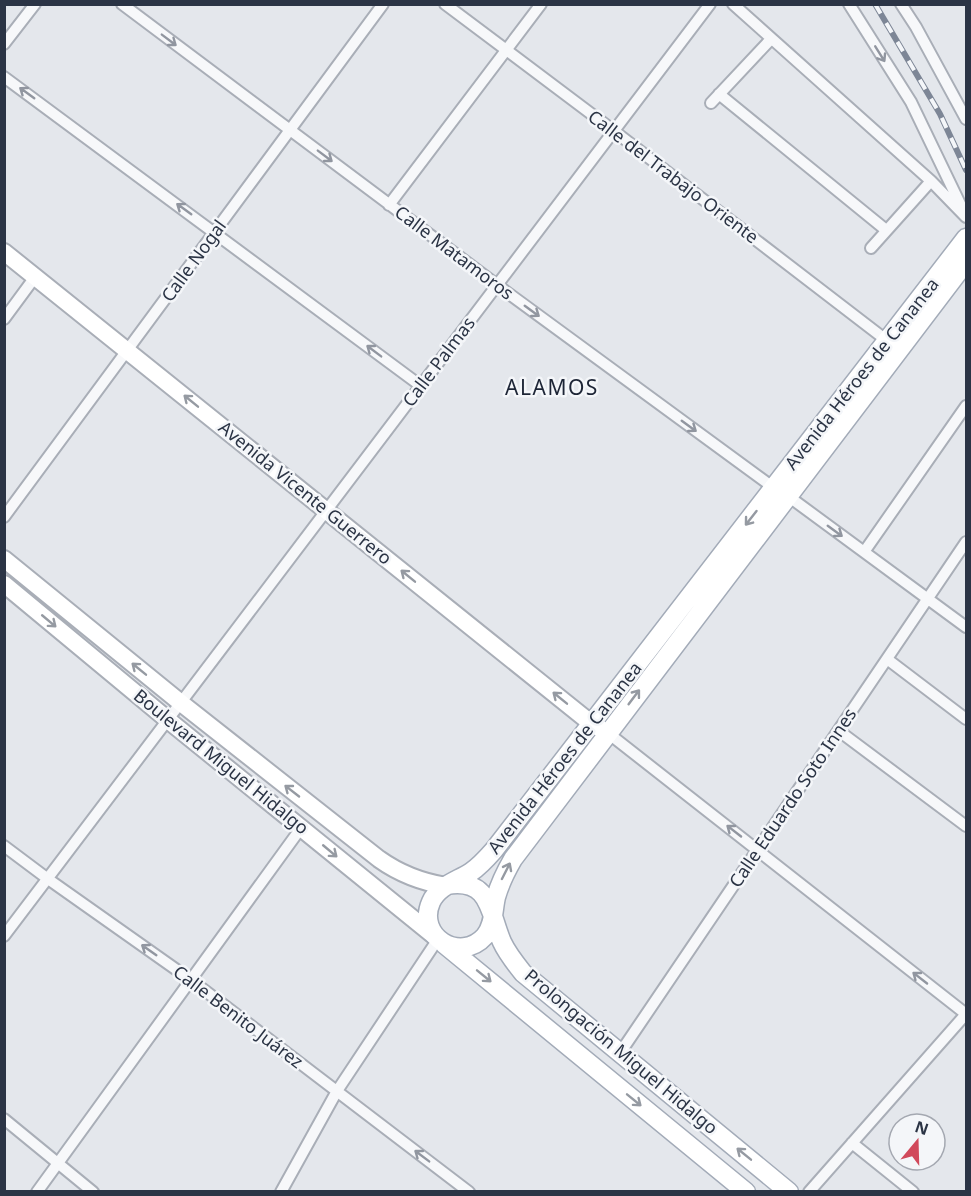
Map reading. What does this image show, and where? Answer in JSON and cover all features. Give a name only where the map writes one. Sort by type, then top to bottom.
[{"type":"main road","name":"Avenida Héroes de Cananea","points":[[894,346],[966,238]]},
{"type":"main road","name":"Avenida Héroes de Cananea","points":[[600,728],[513,859],[500,885],[492,924],[487,934],[479,942],[458,948],[438,939],[428,921],[431,900],[446,885],[473,871],[494,850],[600,728],[894,346],[966,262]]},
{"type":"main road","name":"Prolongación Miguel Hidalgo","points":[[446,885],[466,885],[484,895],[490,903],[503,945],[523,973],[789,1191]]},
{"type":"main road","name":"Prolongación Miguel Hidalgo","points":[[438,939],[746,1191]]},
{"type":"street","points":[[4,44],[35,4]]},
{"type":"street","name":"Calle Matamoros","points":[[122,4],[497,285],[966,627]]},
{"type":"street","name":"Calle Nogal","points":[[4,517],[384,4]]},
{"type":"street","name":"Calle del Trabajo Oriente","points":[[445,4],[894,346]]},
{"type":"street","points":[[389,205],[541,4]]},
{"type":"street","name":"Calle Palmas","points":[[4,936],[710,4]]},
{"type":"street","points":[[733,4],[931,181],[966,216]]},
{"type":"street","points":[[849,4],[910,102],[966,216]]},
{"type":"street","points":[[901,4],[966,119]]},
{"type":"street","points":[[771,39],[715,99],[886,230]]},
{"type":"street","points":[[4,77],[421,386]]},
{"type":"street","points":[[871,248],[931,181]]},
{"type":"street","name":"Avenida Vicente Guerrero","points":[[4,252],[600,728]]},
{"type":"street","points":[[4,319],[35,277]]},
{"type":"street","points":[[864,552],[966,406]]},
{"type":"street","name":"Calle Eduardo Soto Innes","points":[[620,1053],[966,542]]},
{"type":"street","name":"Boulevard Miguel Hidalgo","points":[[4,559],[181,703],[379,859],[418,880],[446,885]]},
{"type":"street","name":"Boulevard Miguel Hidalgo","points":[[4,584],[438,939]]},
{"type":"street","points":[[887,659],[966,718]]},
{"type":"street","points":[[600,728],[966,1014],[809,1191]]},
{"type":"street","points":[[839,731],[966,826]]},
{"type":"street","points":[[37,1191],[302,828]]},
{"type":"street","name":"Calle Benito Juárez","points":[[4,846],[191,980],[469,1191]]},
{"type":"street","points":[[364,880],[379,859]]},
{"type":"street","points":[[281,1191],[337,1091],[438,939]]},
{"type":"street","points":[[4,1119],[93,1191]]},
{"type":"street","points":[[852,1143],[913,1191]]},
{"type":"railway","points":[[875,4],[940,114],[966,170]]},
{"type":"district","name":"ALAMOS","points":[[552,388]]}]
